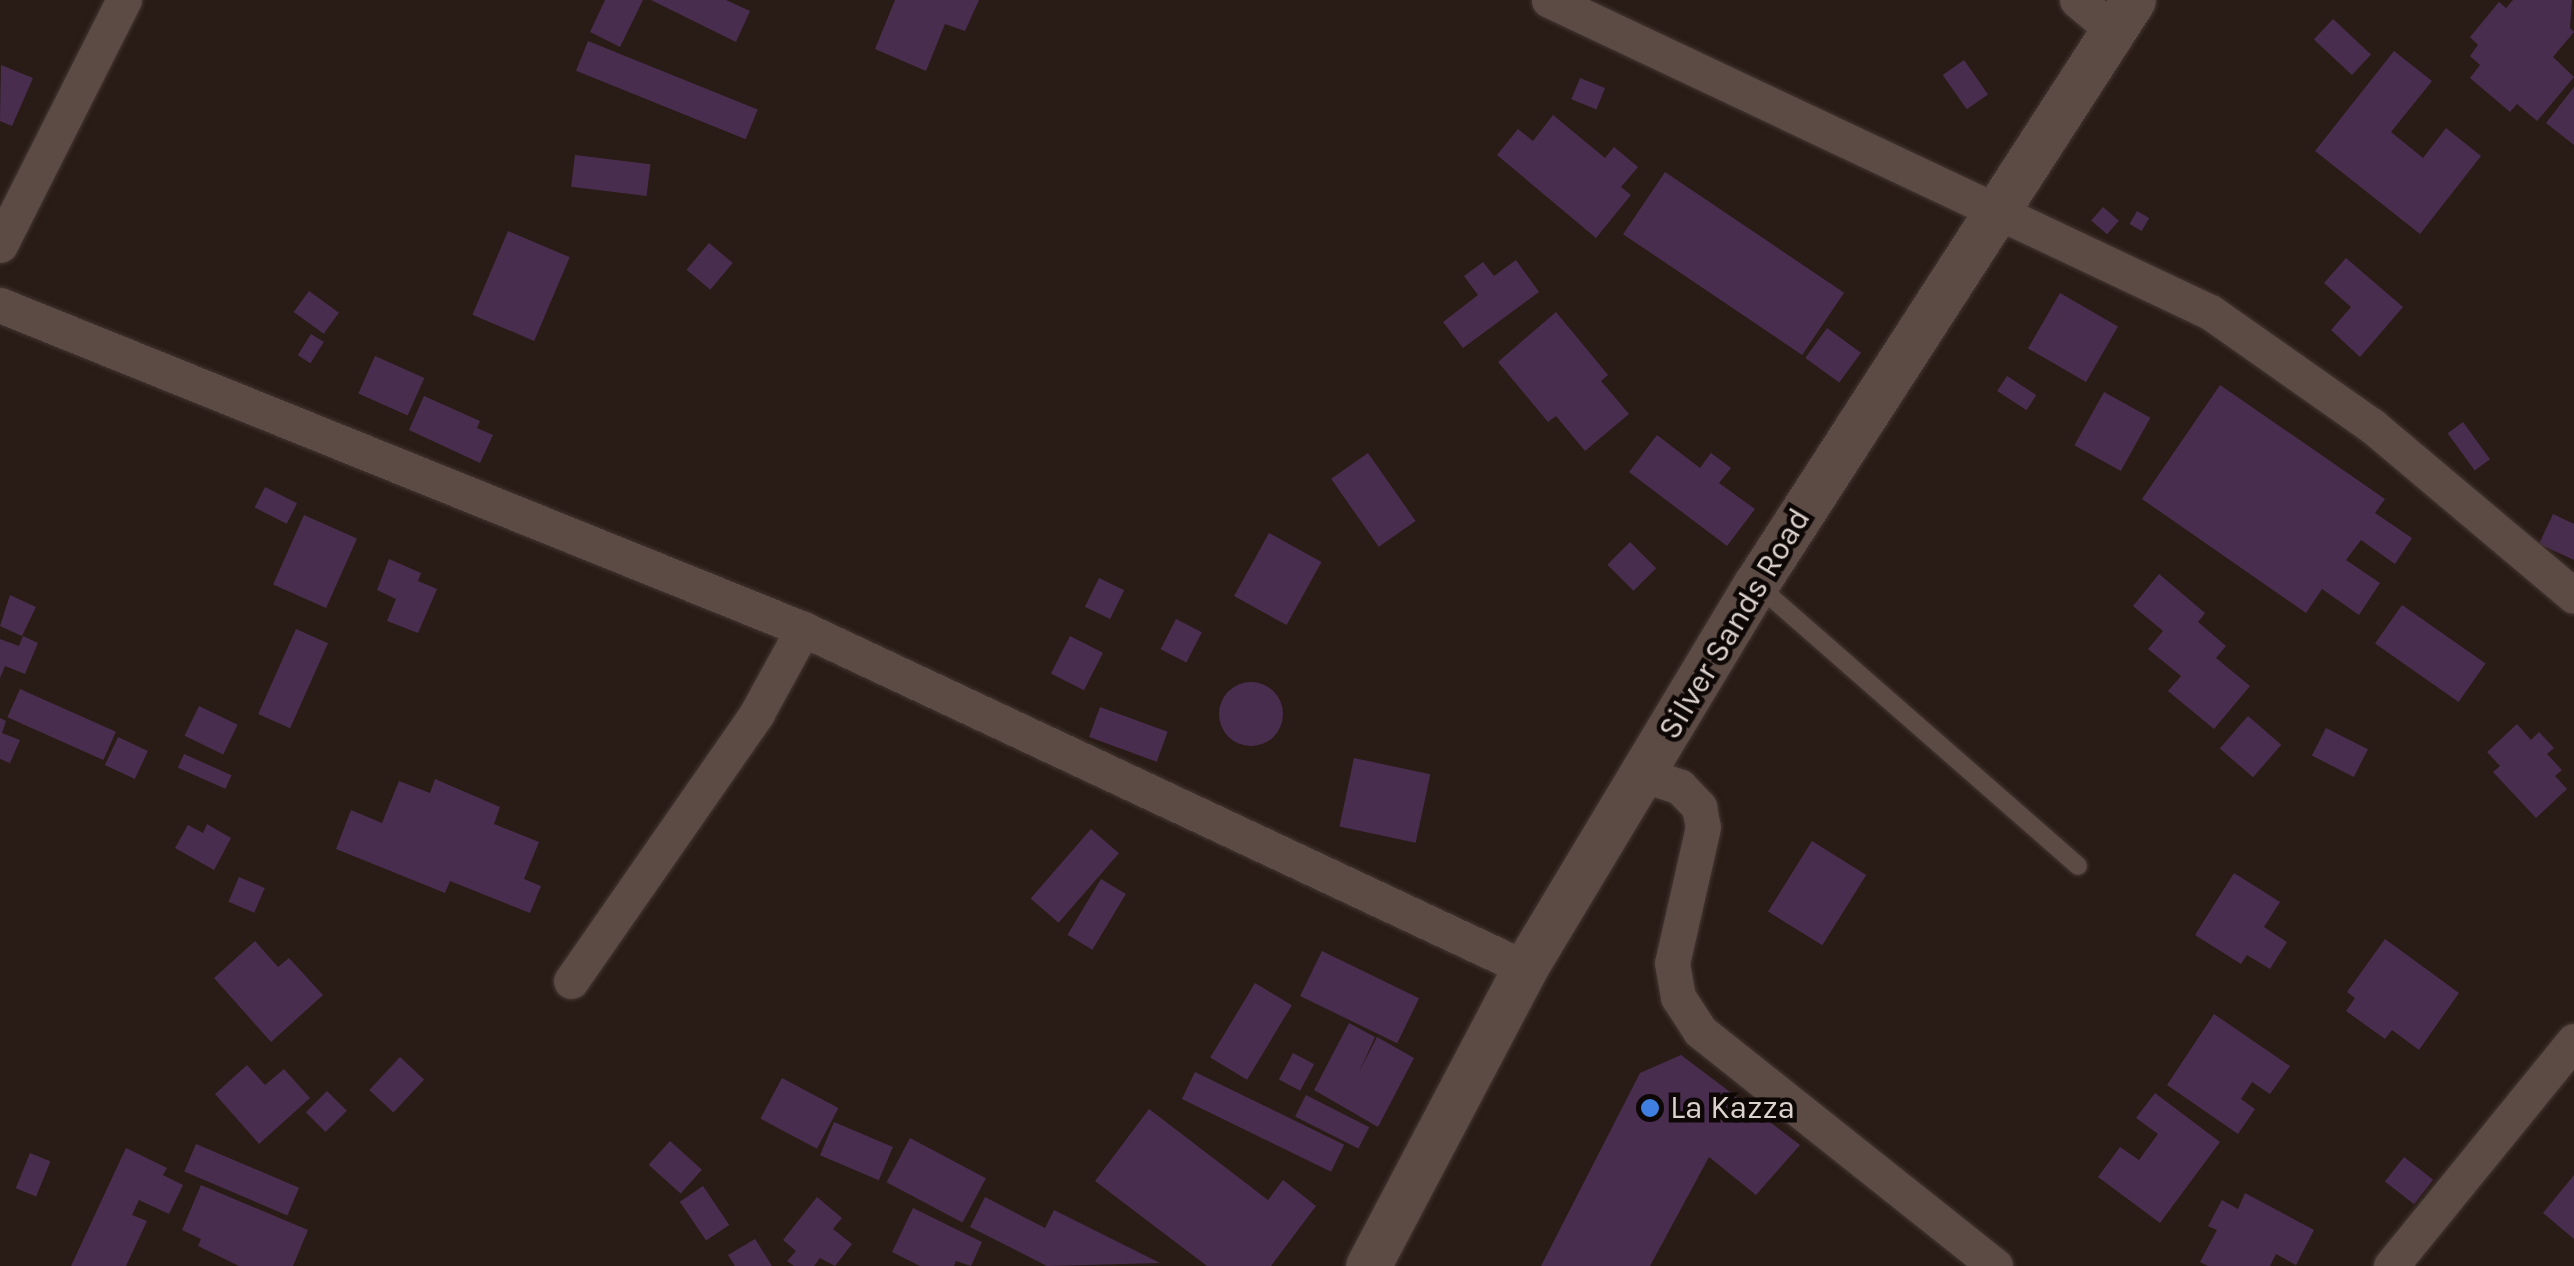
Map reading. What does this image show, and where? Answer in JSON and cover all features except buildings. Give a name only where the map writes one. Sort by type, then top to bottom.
[{"type":"street","points":[[0,246],[124,0]]},
{"type":"street","points":[[1549,0],[2210,312],[2370,425],[2574,596]]},
{"type":"street","points":[[2077,0],[2124,16]]},
{"type":"street","name":"Silver Sands Road","points":[[1368,1266],[1525,968],[1756,584],[2124,16]]},
{"type":"street","points":[[0,305],[803,629],[1525,968]]},
{"type":"street","points":[[571,981],[757,713],[803,629]]},
{"type":"street","points":[[1644,774],[1680,787],[1698,806],[1704,827],[1672,963],[1678,997],[1700,1030],[1995,1266]]},
{"type":"street","points":[[2391,1266],[2574,1041]]},
{"type":"lane","points":[[1756,584],[2078,866]]},
{"type":"place","name":"La Kazza","points":[[1650,1108]]}]
